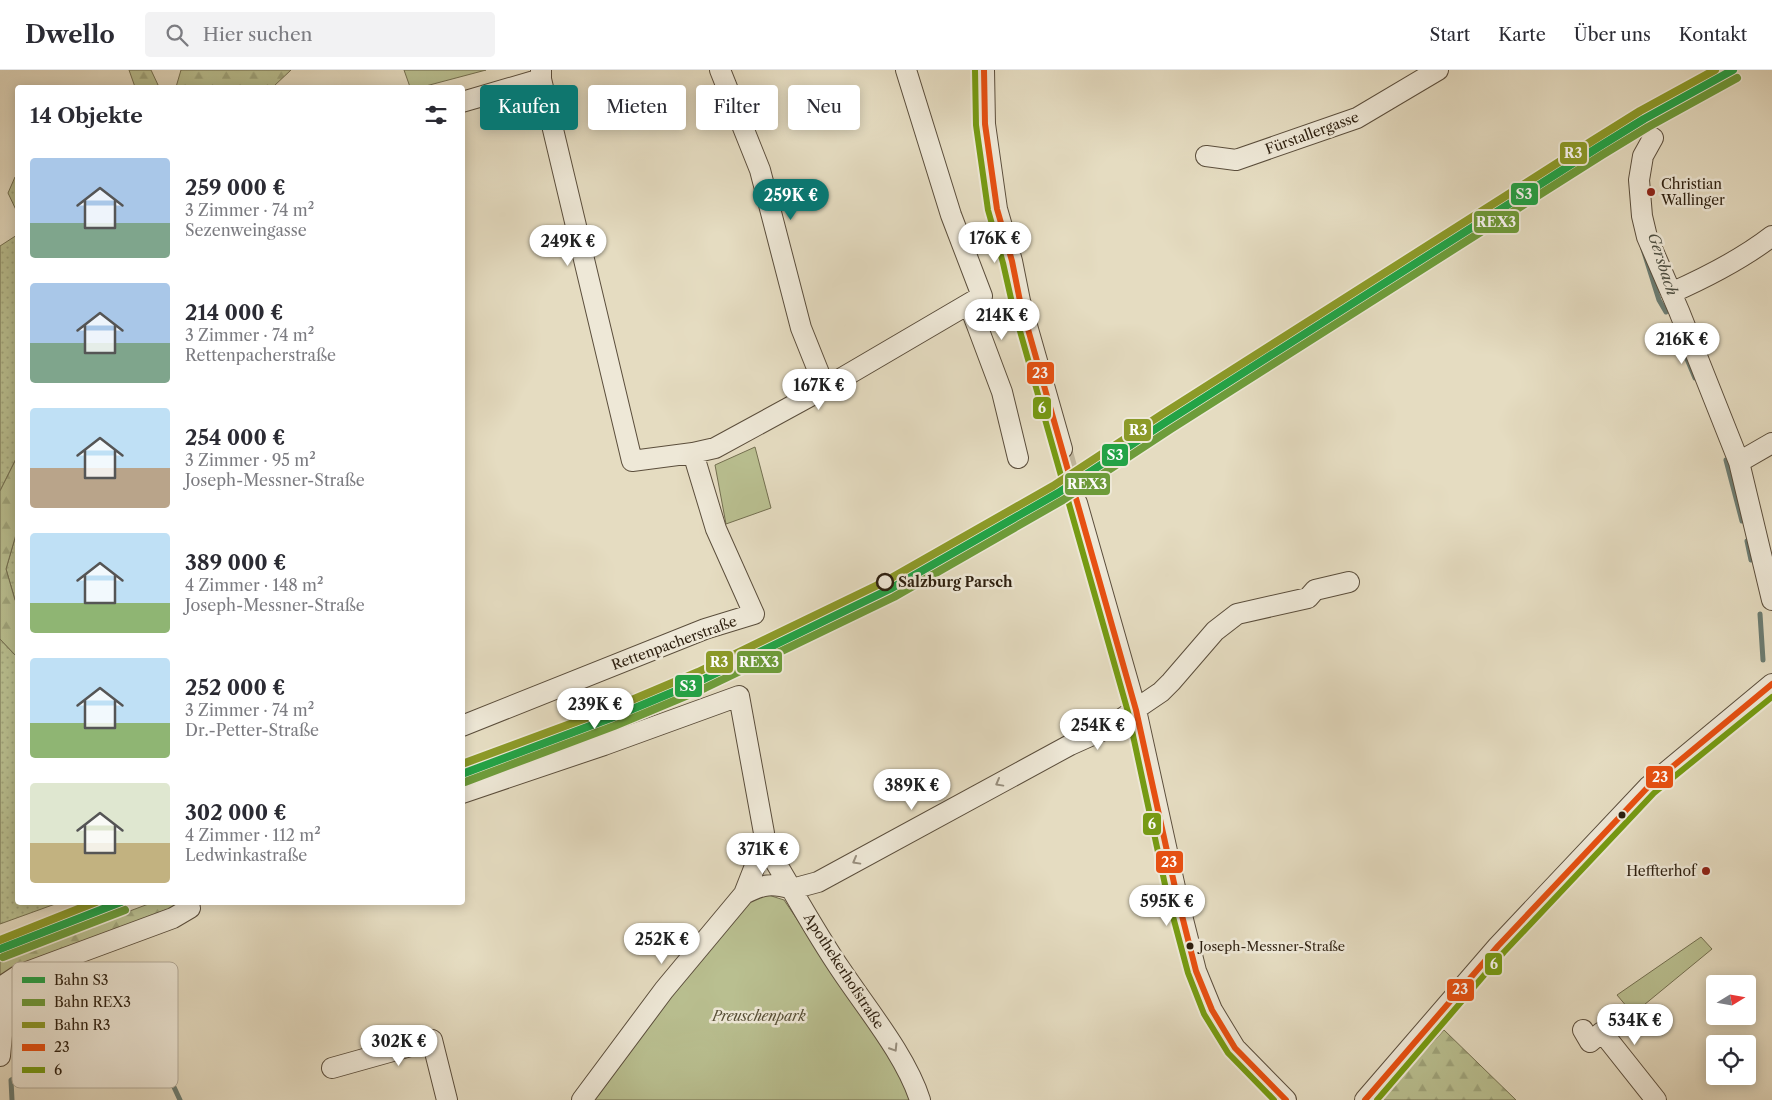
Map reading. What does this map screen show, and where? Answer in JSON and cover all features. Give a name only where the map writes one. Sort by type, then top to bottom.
[{"type":"street","points":[[720,70],[760,170],[801,328],[825,388]]},
{"type":"street","points":[[906,70],[976,300],[1018,458]]},
{"type":"street","points":[[984,70],[985,124],[997,209],[1012,261],[1020,301],[1062,449]]},
{"type":"street","name":"Fürstallergasse","points":[[1206,156],[1236,160],[1357,118],[1438,70]]},
{"type":"street","points":[[465,101],[541,75],[632,461],[715,448],[825,388],[976,300]]},
{"type":"street","points":[[1653,138],[1643,156],[1639,180],[1642,216],[1647,237],[1739,462],[1772,600]]},
{"type":"street","points":[[1671,293],[1711,275],[1757,248],[1772,236]]},
{"type":"street","points":[[1739,462],[1772,443]]},
{"type":"street","name":"Rettenpacherstraße","points":[[465,725],[705,629],[754,614],[716,529],[693,452]]},
{"type":"street","points":[[1077,503],[1136,710],[1176,892],[1196,971],[1219,1024],[1235,1048],[1286,1100]]},
{"type":"street","points":[[744,894],[758,886],[775,884],[792,889],[818,882],[1070,745],[1108,728],[1136,710],[1172,682],[1215,631],[1237,614],[1308,598],[1315,590],[1349,582]]},
{"type":"street","points":[[1365,1100],[1498,946],[1648,787],[1772,686]]},
{"type":"street","points":[[465,792],[604,745],[739,696],[764,833],[764,843],[744,894],[664,990],[582,1100]]},
{"type":"street","name":"Apothekerhofstraße","points":[[764,843],[839,968],[905,1067],[917,1089],[920,1100]]},
{"type":"street","points":[[54,962],[172,918],[190,908]]},
{"type":"street","points":[[0,1056],[7,983],[12,980]]},
{"type":"street","points":[[1583,1030],[1590,1042],[1602,1032],[1656,1100]]},
{"type":"street","points":[[332,1068],[432,1040],[447,1100]]},
{"type":"green space","points":[[129,70],[151,70],[158,85],[134,85]]},
{"type":"green space","points":[[181,70],[291,70],[275,85],[177,85]]},
{"type":"green space","points":[[404,70],[486,70],[430,85],[409,85]]},
{"type":"green space","points":[[15,177],[15,208],[8,193]]},
{"type":"green space","points":[[15,236],[15,461],[0,491],[0,246]]},
{"type":"green space","points":[[755,447],[771,508],[726,524],[715,465]]},
{"type":"green space","points":[[15,461],[15,538],[6,569],[15,600],[15,655],[0,639],[0,491]]},
{"type":"green space","points":[[15,538],[15,600],[6,569]]},
{"type":"green space","points":[[0,639],[15,655],[15,905],[52,905],[0,924]]},
{"type":"green space","name":"Preuschenpark","points":[[759,892],[784,900],[847,993],[890,1042],[914,1100],[589,1100],[739,902]]},
{"type":"green space","points":[[146,905],[183,905],[44,962],[12,962],[12,975],[0,980],[0,960]]},
{"type":"green space","points":[[1701,937],[1712,949],[1633,1014],[1617,995]]},
{"type":"green space","points":[[1444,1030],[1516,1100],[1380,1100]]},
{"type":"waterway","name":"Gersbach","points":[[1643,249],[1659,300],[1666,312]]},
{"type":"waterway","name":"Gersbach","points":[[1674,328],[1695,378]]},
{"type":"waterway","name":"Gersbach","points":[[1726,460],[1742,521]]},
{"type":"waterway","name":"Gersbach","points":[[1747,541],[1751,560]]},
{"type":"waterway","name":"Gersbach","points":[[1760,614],[1763,660]]},
{"type":"waterway","points":[[12,1080],[12,1100]]},
{"type":"waterway","points":[[174,1088],[180,1100]]},
{"type":"tunnel","points":[[1062,449],[1077,503]]},
{"type":"rail line","name":"R3","points":[[465,763],[608,710],[698,672],[886,581],[1053,486],[1161,415],[1592,141],[1640,111],[1715,70]]},
{"type":"rail line","name":"S3","points":[[465,773],[611,718],[702,680],[890,589],[1058,493],[1166,422],[1597,148],[1644,119],[1733,70]]},
{"type":"rail line","name":"REX3","points":[[465,782],[614,726],[705,688],[894,597],[1063,500],[1171,429],[1602,155],[1648,127],[1737,78]]},
{"type":"rail line","name":"R3","points":[[0,940],[88,905]]},
{"type":"rail line","name":"S3","points":[[0,949],[113,905]]},
{"type":"rail line","name":"REX3","points":[[3,957],[125,910]]},
{"type":"transit line","name":"6","points":[[975,70],[976,125],[988,210],[1012,303],[1128,712],[1167,894],[1188,973],[1204,1014],[1228,1053],[1274,1100]]},
{"type":"transit line","name":"23","points":[[984,70],[985,124],[997,209],[1012,261],[1020,301],[1136,710],[1176,892],[1196,971],[1212,1010],[1235,1048],[1286,1100]]},
{"type":"transit line","name":"23","points":[[1365,1100],[1498,946],[1648,787],[1772,684]]},
{"type":"transit line","name":"6","points":[[1377,1100],[1504,952],[1654,793],[1772,697]]},
{"type":"place","name":"Christian Wallinger","points":[[1651,192]]},
{"type":"place","name":"Salzburg Parsch","points":[[885,582]]},
{"type":"place","name":"Heffterhof","points":[[1706,871]]},
{"type":"place","name":"Joseph-Messner-Straße","points":[[1190,946]]}]
